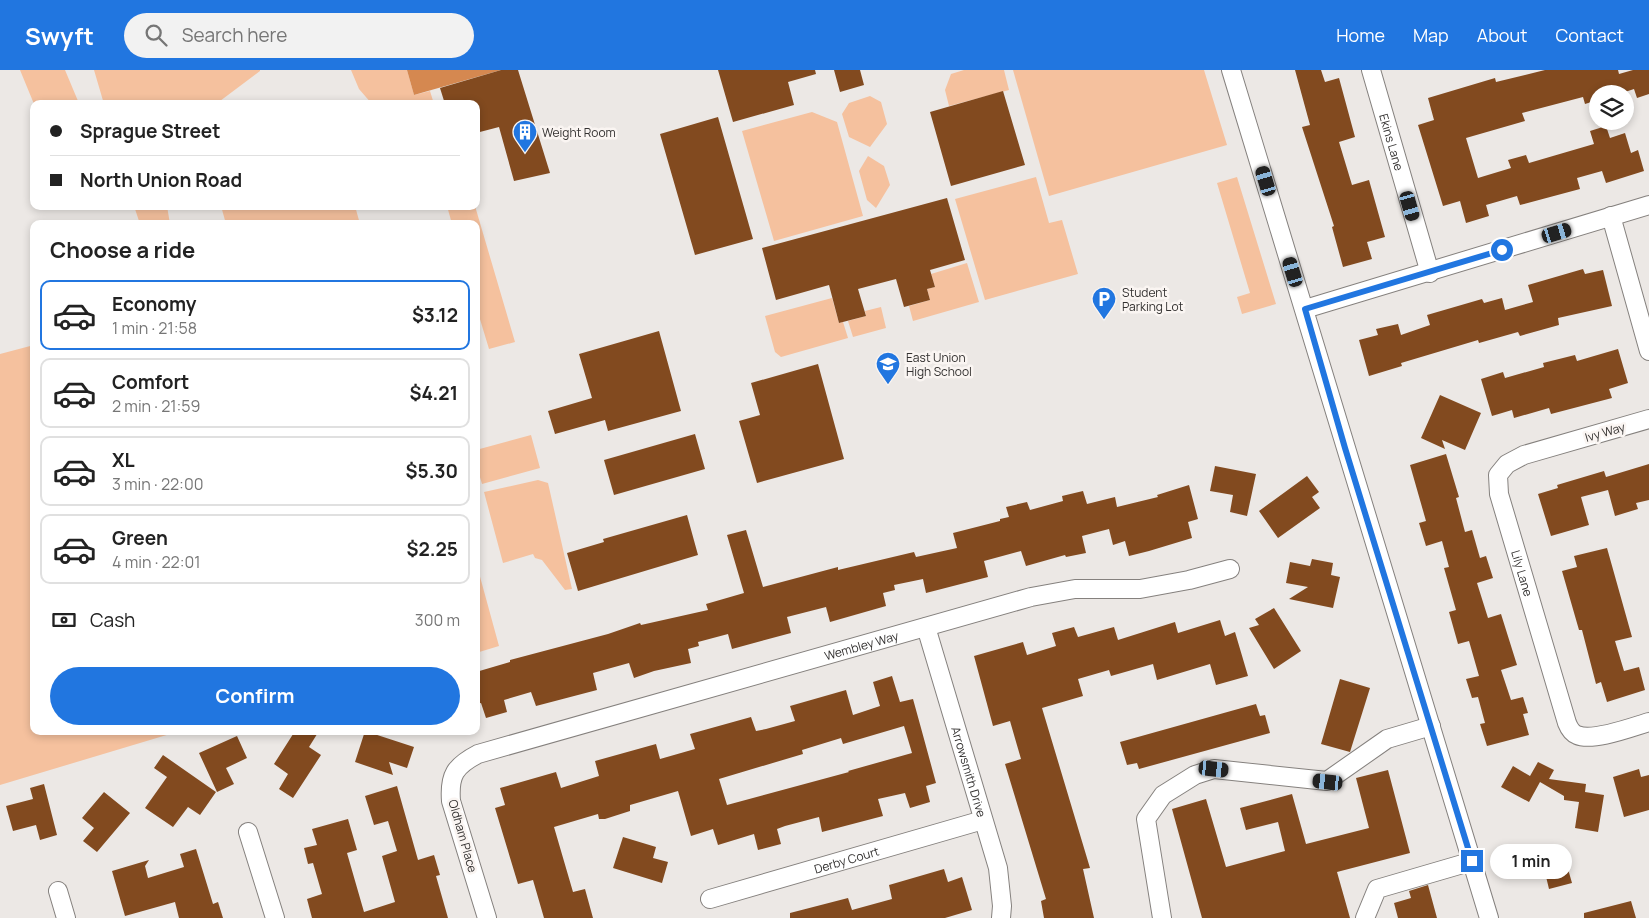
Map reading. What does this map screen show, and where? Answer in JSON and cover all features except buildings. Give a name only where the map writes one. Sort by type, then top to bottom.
[{"type":"street","points":[[1232,70],[1489,918]]},
{"type":"street","name":"Ekins Lane","points":[[1375,71],[1430,273]]},
{"type":"street","points":[[1305,309],[1649,206]]},
{"type":"street","points":[[1611,216],[1649,351]]},
{"type":"street","name":"Ivy Way","points":[[1561,445],[1649,419]]},
{"type":"street","name":"Lily Lane","points":[[1561,445],[1524,455],[1507,464],[1498,475],[1499,494],[1567,723],[1576,735],[1591,737],[1649,722]]},
{"type":"street","name":"Wembley Way","points":[[496,749],[1031,597],[1074,590],[1140,589],[1189,580],[1230,569]]},
{"type":"street","name":"Arrowsmith Drive","points":[[926,627],[998,868],[1002,906],[1000,918]]},
{"type":"street","points":[[1162,918],[1146,819],[1163,795],[1195,775],[1214,769],[1328,782],[1387,740],[1431,726]]},
{"type":"street","name":"Oldham Place","points":[[487,918],[451,801],[450,785],[456,769],[462,762],[478,754],[496,749]]},
{"type":"street","name":"Derby Court","points":[[710,899],[983,820]]},
{"type":"street","points":[[248,832],[275,918]]},
{"type":"street","points":[[1365,918],[1378,889],[1472,861]]},
{"type":"street","points":[[58,891],[66,918]]},
{"type":"shaded area","points":[[20,70],[65,70],[78,100],[32,100]]},
{"type":"shaded area","points":[[94,70],[260,70],[221,100],[103,100]]},
{"type":"shaded area","points":[[351,70],[407,70],[414,95],[430,91],[433,100],[369,100],[359,89]]},
{"type":"shaded area","points":[[407,70],[501,70],[414,95]]},
{"type":"shaded area","points":[[964,70],[1004,70],[1009,90],[949,106],[945,90],[951,74]]},
{"type":"shaded area","points":[[1013,70],[1204,70],[1227,145],[1049,196]]},
{"type":"shaded area","points":[[870,96],[881,102],[887,124],[870,147],[849,137],[842,114],[849,103]]},
{"type":"shaded area","points":[[812,112],[837,122],[863,216],[774,241],[742,131]]},
{"type":"shaded area","points":[[868,156],[884,166],[890,185],[876,208],[867,200],[859,171]]},
{"type":"shaded area","points":[[1036,177],[1049,223],[1062,220],[1078,274],[985,300],[955,199]]},
{"type":"shaded area","points":[[1237,177],[1276,304],[1242,314],[1237,297],[1250,293],[1217,183]]},
{"type":"shaded area","points":[[135,210],[168,210],[169,220],[139,220]]},
{"type":"shaded area","points":[[222,210],[356,210],[359,220],[225,220]]},
{"type":"shaded area","points":[[448,210],[476,210],[479,220],[451,220]]},
{"type":"shaded area","points":[[480,223],[515,342],[489,349],[480,319]]},
{"type":"shaded area","points":[[967,263],[979,302],[913,321],[909,306],[930,300],[927,289],[935,287],[931,274]]},
{"type":"shaded area","points":[[832,298],[839,323],[843,322],[848,338],[781,357],[775,352],[765,316]]},
{"type":"shaded area","points":[[881,307],[886,328],[853,337],[848,321],[866,316],[865,311]]},
{"type":"shaded area","points":[[30,346],[30,735],[167,735],[0,785],[0,354]]},
{"type":"shaded area","points":[[531,435],[540,468],[482,484],[480,477],[480,449]]},
{"type":"shaded area","points":[[538,480],[548,483],[572,589],[565,590],[542,560],[535,558],[533,554],[503,563],[484,492]]},
{"type":"shaded area","points":[[480,577],[499,646],[480,652]]},
{"type":"place","name":"Weight Room","points":[[525,153]]},
{"type":"place","name":"Student Parking Lot","points":[[1104,320]]},
{"type":"place","name":"East Union High School","points":[[888,385]]},
{"type":"route","points":[[1472,861],[1345,448],[1305,309],[1502,250]]}]
